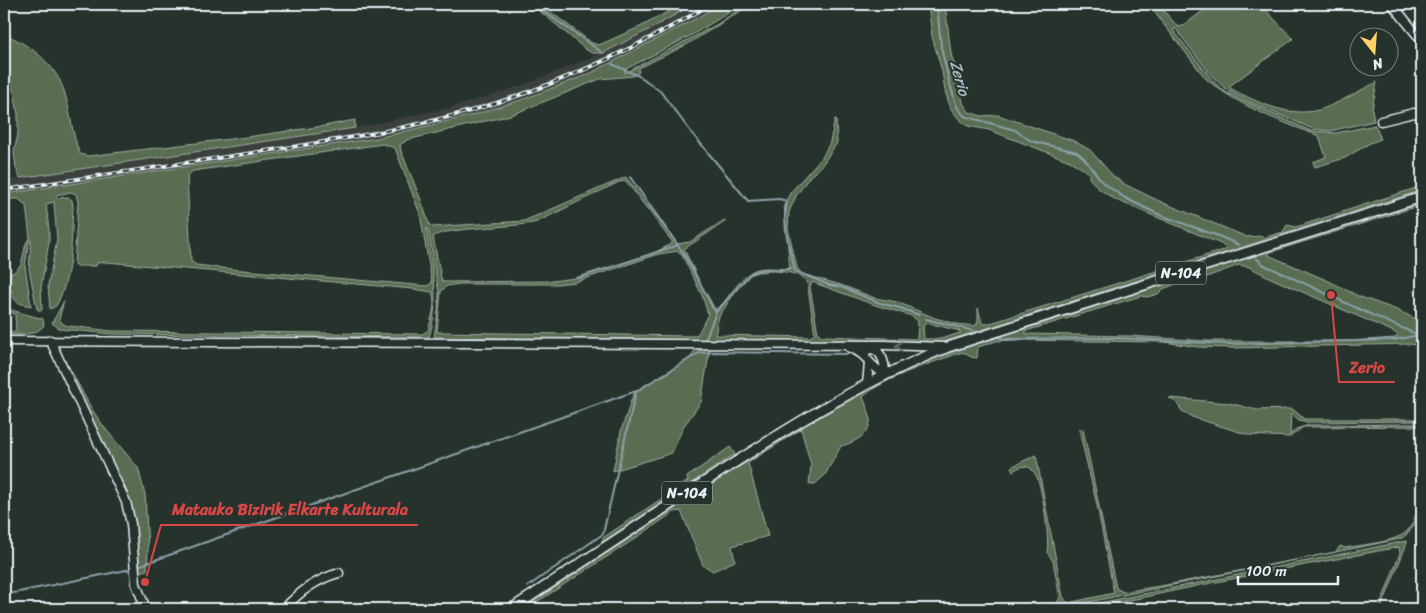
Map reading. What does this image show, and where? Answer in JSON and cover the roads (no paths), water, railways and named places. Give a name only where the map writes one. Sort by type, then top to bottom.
[{"type":"main road","name":"N-104","points":[[511,609],[753,450],[885,374],[948,347],[1422,197]]},
{"type":"street","points":[[1392,4],[1422,41]]},
{"type":"street","points":[[1381,121],[1414,113],[1422,115]]},
{"type":"street","points":[[50,340],[126,502],[131,524],[136,584],[146,609]]},
{"type":"street","points":[[4,341],[948,347]]},
{"type":"street","points":[[840,346],[865,355],[869,363],[885,374]]},
{"type":"street","points":[[865,355],[866,350],[870,347]]},
{"type":"street","points":[[870,347],[879,353],[885,363],[885,374]]},
{"type":"street","points":[[867,384],[869,363]]},
{"type":"street","points":[[284,609],[303,591],[321,578],[339,573]]},
{"type":"waterway","points":[[533,4],[603,53]]},
{"type":"waterway","name":"Zerio","points":[[937,4],[941,47],[949,81],[957,107],[964,116],[1015,130],[1031,141],[1077,152],[1084,158],[1103,183],[1125,198],[1160,215],[1239,245]]},
{"type":"waterway","points":[[612,64],[641,77],[660,91],[748,201],[779,199],[787,201],[785,216],[786,232],[795,271],[829,285],[841,287],[880,303],[919,315]]},
{"type":"waterway","points":[[630,177],[682,251],[716,312]]},
{"type":"waterway","points":[[578,278],[678,245]]},
{"type":"waterway","name":"Zerio","points":[[1256,258],[1264,265],[1382,320],[1422,336]]},
{"type":"waterway","points":[[706,338],[716,312],[751,273],[764,269],[780,270],[792,268]]},
{"type":"waterway","points":[[926,319],[974,331]]},
{"type":"waterway","points":[[997,337],[1005,339],[1114,338],[1227,344],[1394,340],[1419,335]]},
{"type":"waterway","points":[[138,566],[636,391],[701,350]]},
{"type":"waterway","points":[[700,353],[848,354]]},
{"type":"waterway","points":[[527,587],[603,534],[636,391]]},
{"type":"waterway","points":[[4,595],[131,569]]},
{"type":"railway","points":[[4,190],[322,142],[382,132],[441,119],[502,101],[564,78],[624,51],[711,4]]},
{"type":"place","name":"Zerio","points":[[1331,295]]},
{"type":"place","name":"Matauko Bizirik Elkarte Kulturala","points":[[145,582]]}]
